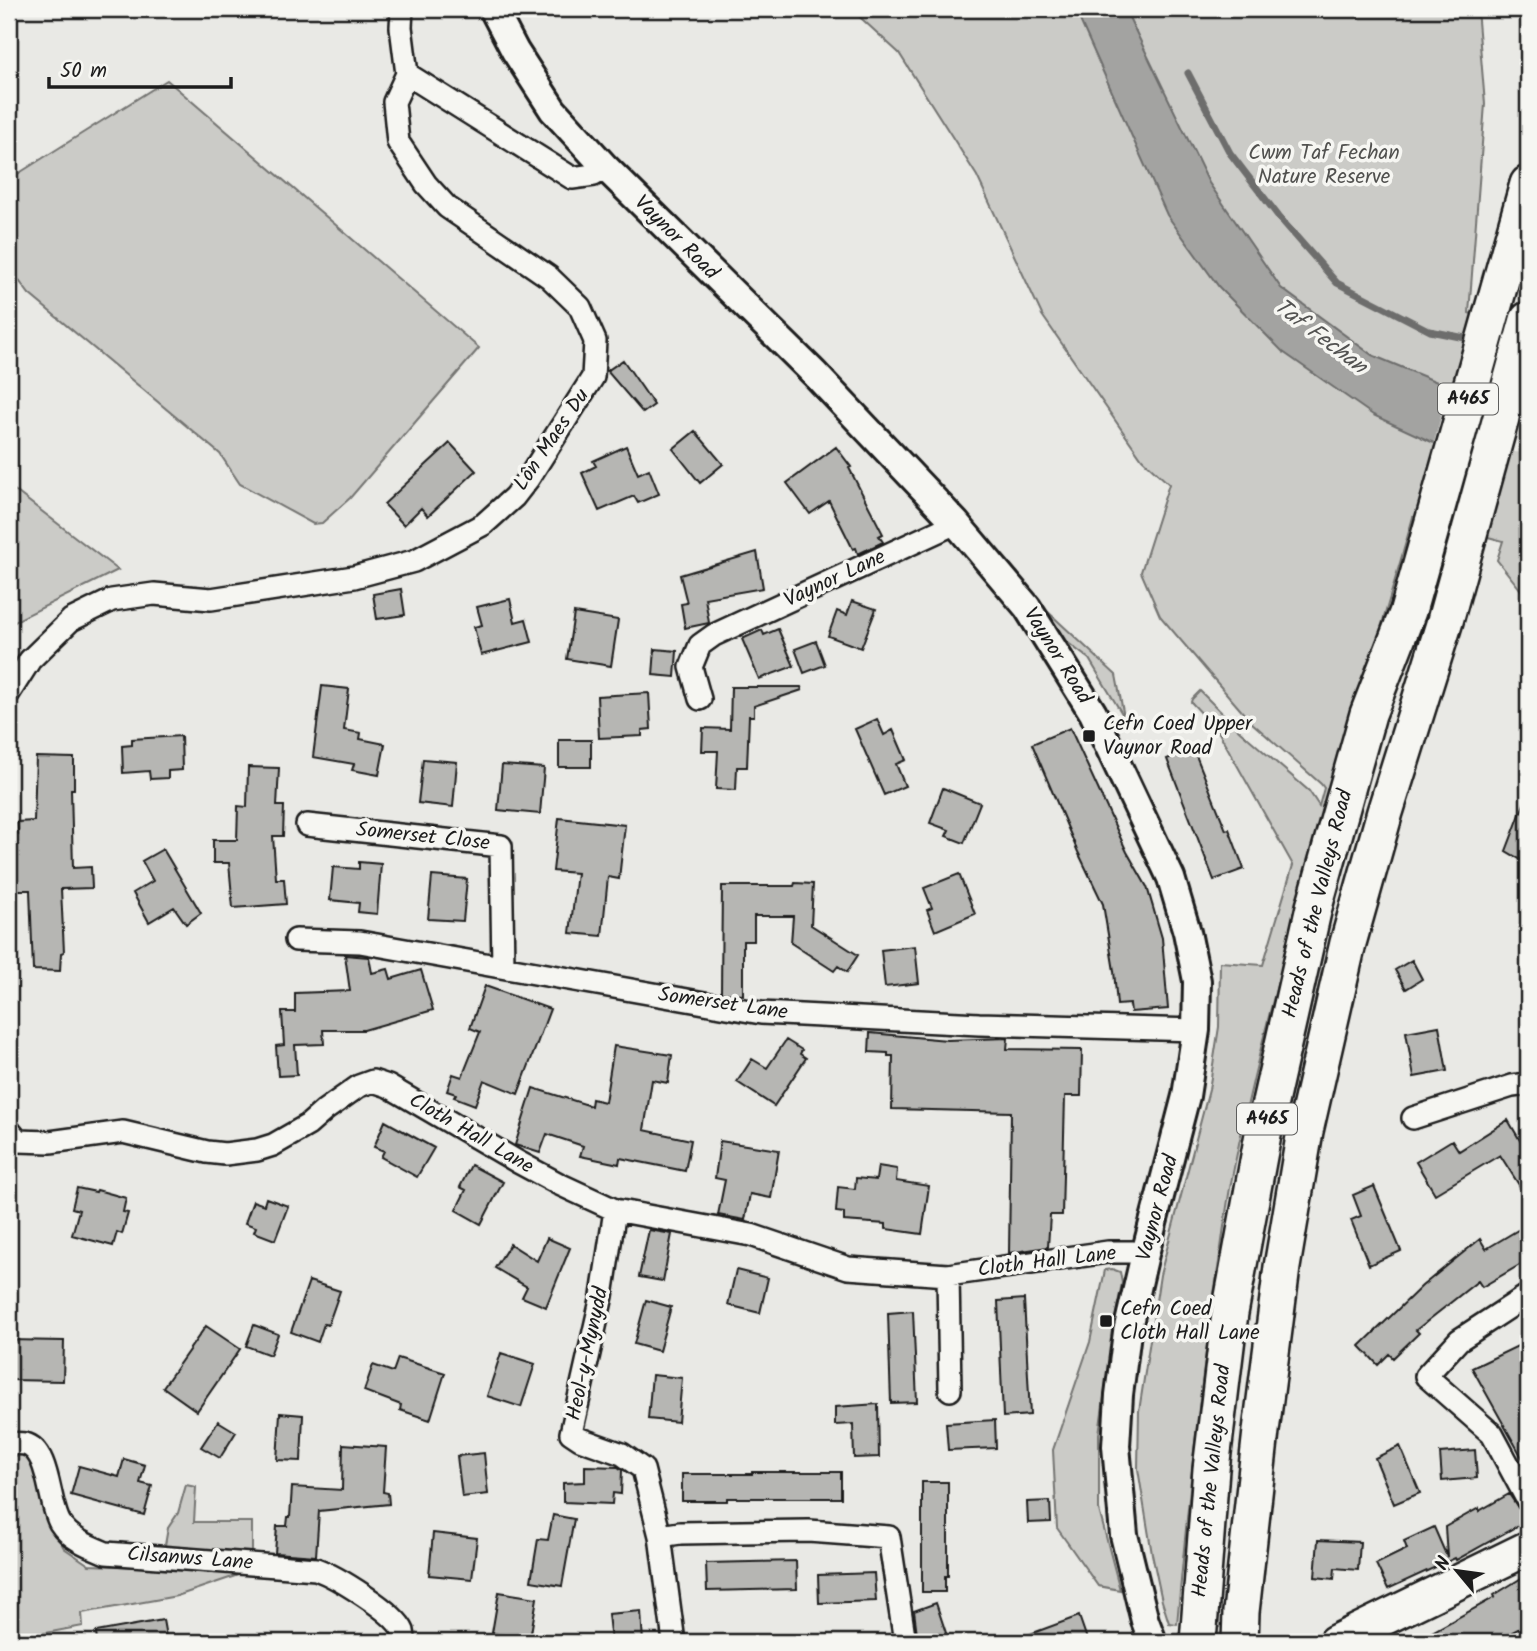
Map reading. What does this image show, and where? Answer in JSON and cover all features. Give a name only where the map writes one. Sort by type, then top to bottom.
[{"type":"highway","name":"Heads of the Valleys Road","points":[[1198,1642],[1211,1469],[1230,1312],[1265,1129],[1314,907],[1368,714],[1408,611],[1528,186]]},
{"type":"highway","name":"Heads of the Valleys Road","points":[[1240,1642],[1261,1431],[1282,1266],[1305,1131],[1348,943],[1385,812],[1445,621],[1528,320]]},
{"type":"main road","points":[[1335,1642],[1528,1548]]},
{"type":"street","name":"Lôn Maes Du","points":[[9,693],[30,660],[71,620],[112,600],[154,594],[211,599],[354,577],[414,561],[484,524],[514,497],[593,377],[595,341],[580,307],[549,277],[447,207],[426,184],[398,142],[394,103],[407,74],[401,9]]},
{"type":"street","name":"Vaynor Road","points":[[493,9],[515,51],[552,110],[605,167],[814,373],[956,523],[1027,607],[1093,713],[1171,878],[1187,932],[1197,981],[1196,1030],[1186,1096],[1127,1332],[1116,1446],[1124,1535],[1145,1621],[1153,1642]]},
{"type":"street","points":[[407,74],[572,178],[594,175],[605,167]]},
{"type":"street","name":"Vaynor Lane","points":[[700,699],[691,667],[700,645],[714,635],[956,523]]},
{"type":"street","name":"Somerset Close","points":[[307,825],[501,846],[503,967]]},
{"type":"street","name":"Somerset Lane","points":[[296,940],[360,942],[761,1013],[979,1024],[1196,1030]]},
{"type":"street","name":"Cloth Hall Lane","points":[[9,1130],[18,1141],[51,1142],[123,1132],[196,1150],[225,1154],[257,1150],[307,1125],[359,1086],[373,1081],[388,1086],[559,1184],[615,1210],[751,1235],[848,1268],[948,1275],[1108,1252],[1145,1254]]},
{"type":"street","points":[[1413,1118],[1512,1086],[1528,1084]]},
{"type":"street","name":"Heol-y-Mynydd","points":[[615,1210],[602,1296],[571,1433],[580,1439],[622,1454],[643,1469],[660,1536],[674,1642]]},
{"type":"street","name":"Cloth Hall Lane","points":[[948,1275],[950,1390]]},
{"type":"street","points":[[1528,1295],[1459,1340],[1426,1376],[1492,1434],[1528,1501]]},
{"type":"street","name":"Cilsanws Lane","points":[[9,1443],[28,1444],[39,1454],[45,1466],[52,1503],[60,1523],[71,1535],[86,1544],[106,1553],[316,1569],[344,1582],[384,1611],[402,1629],[404,1642]]},
{"type":"street","points":[[660,1536],[680,1533],[809,1531],[889,1537],[905,1642]]},
{"type":"green space","name":"Cwm Taf Fechan Nature Reserve","points":[[851,9],[1477,9],[1485,104],[1469,313],[1528,330],[1528,599],[1497,560],[1503,541],[1413,517],[1315,848],[1249,1099],[1229,1193],[1206,1352],[1177,1624],[1169,1623],[1152,1554],[1138,1469],[1139,1411],[1160,1275],[1209,1090],[1219,1027],[1220,962],[1263,965],[1293,865],[1218,731],[1191,702],[1192,699],[1200,691],[1240,731],[1309,791],[1319,806],[1324,788],[1251,722],[1160,616],[1141,572],[1169,484],[1142,459],[1042,315],[977,176],[899,53]]},
{"type":"green space","points":[[167,80],[479,348],[350,498],[322,523],[313,524],[240,484],[220,454],[29,294],[9,267],[9,207],[16,175]]},
{"type":"green space","points":[[9,486],[118,570],[9,626]]},
{"type":"green space","points":[[1046,610],[1116,675],[1124,717],[1089,659],[1063,639]]},
{"type":"green space","points":[[1105,1270],[1120,1272],[1122,1283],[1099,1434],[1099,1510],[1120,1590],[1098,1586],[1057,1528],[1053,1450],[1090,1342]]},
{"type":"green space","points":[[9,1451],[29,1457],[48,1520],[64,1548],[89,1565],[250,1571],[177,1596],[82,1613],[83,1626],[9,1640]]},
{"type":"green space","points":[[186,1485],[196,1487],[194,1522],[252,1522],[252,1556],[173,1551],[165,1545],[168,1528],[178,1513]]},
{"type":"water","name":"Taf Fechan","points":[[1075,9],[1125,9],[1209,183],[1281,288],[1372,355],[1488,403],[1436,444],[1373,415],[1283,352],[1219,287],[1167,215]]},
{"type":"pier","points":[[1450,383],[1489,400],[1528,399],[1527,453],[1433,446]]},
{"type":"building","points":[[623,360],[654,405],[643,413],[607,371]]},
{"type":"building","points":[[695,431],[723,464],[700,483],[673,449]]},
{"type":"building","points":[[450,443],[476,471],[428,516],[421,508],[404,525],[384,504]]},
{"type":"building","points":[[626,446],[638,474],[649,469],[659,494],[638,503],[634,496],[599,511],[582,473],[596,466],[593,461]]},
{"type":"building","points":[[836,447],[851,467],[849,468],[883,534],[879,536],[883,542],[858,554],[829,501],[810,514],[787,483]]},
{"type":"building","points":[[757,552],[763,588],[705,598],[709,623],[685,628],[681,604],[687,603],[680,575]]},
{"type":"building","points":[[401,589],[405,615],[377,619],[373,594]]},
{"type":"building","points":[[510,599],[515,622],[526,619],[532,642],[481,655],[474,627],[482,625],[477,607]]},
{"type":"building","points":[[852,601],[876,609],[861,648],[828,636],[837,611],[847,615]]},
{"type":"building","points":[[574,613],[618,620],[611,666],[567,659]]},
{"type":"building","points":[[778,629],[794,666],[759,679],[742,639],[762,630],[764,635]]},
{"type":"building","points":[[816,641],[825,665],[804,673],[795,649]]},
{"type":"building","points":[[655,649],[677,651],[675,677],[653,675]]},
{"type":"building","points":[[322,686],[349,689],[344,730],[361,733],[360,739],[385,744],[379,775],[352,770],[354,764],[313,757]]},
{"type":"building","points":[[731,687],[801,687],[802,690],[754,706],[754,716],[749,716],[747,767],[737,767],[736,790],[716,789],[718,751],[702,751],[703,728],[730,729]]},
{"type":"building","points":[[649,693],[651,729],[642,730],[642,736],[599,738],[597,696]]},
{"type":"building","points":[[877,719],[884,735],[893,730],[906,760],[896,764],[905,786],[884,795],[855,729]]},
{"type":"building","points":[[1070,728],[1127,852],[1147,887],[1162,938],[1168,1009],[1131,1012],[1130,1004],[1117,1005],[1103,904],[1032,744]]},
{"type":"building","points":[[181,736],[182,770],[168,771],[168,778],[150,779],[149,771],[123,773],[122,746],[132,745],[132,739]]},
{"type":"building","points":[[559,740],[591,740],[591,767],[559,767]]},
{"type":"building","points":[[1193,748],[1244,869],[1214,880],[1167,759]]},
{"type":"building","points":[[36,757],[74,758],[74,789],[71,789],[73,868],[91,867],[92,888],[61,889],[64,952],[61,953],[60,971],[33,970],[30,890],[13,890],[11,834],[18,834],[17,822],[34,821]]},
{"type":"building","points":[[423,759],[457,762],[453,807],[418,803]]},
{"type":"building","points":[[502,765],[544,768],[540,814],[498,810]]},
{"type":"building","points":[[248,767],[279,768],[277,806],[284,806],[283,836],[273,836],[276,879],[284,879],[286,904],[233,908],[229,863],[213,863],[213,840],[237,840],[238,806],[247,807]]},
{"type":"building","points":[[943,788],[980,803],[964,843],[946,836],[949,830],[930,823]]},
{"type":"building","points":[[1528,797],[1528,864],[1506,851]]},
{"type":"building","points":[[559,818],[625,825],[619,879],[608,877],[602,936],[570,933],[577,873],[553,871]]},
{"type":"building","points":[[163,849],[201,913],[186,924],[174,907],[149,922],[133,893],[153,881],[142,861]]},
{"type":"building","points":[[359,862],[381,864],[377,914],[358,912],[359,903],[330,900],[333,867],[359,869]]},
{"type":"building","points":[[959,874],[975,914],[935,931],[927,910],[932,908],[924,888]]},
{"type":"building","points":[[432,876],[467,879],[463,921],[428,919]]},
{"type":"building","points":[[795,883],[813,884],[811,925],[858,955],[847,972],[838,966],[834,971],[791,943],[793,916],[754,916],[754,941],[743,941],[743,995],[721,993],[722,886],[794,886]]},
{"type":"building","points":[[915,946],[919,983],[885,987],[881,950]]},
{"type":"building","points":[[345,955],[369,957],[372,973],[388,969],[391,979],[421,970],[433,1010],[364,1030],[323,1030],[324,1044],[295,1045],[297,1075],[278,1076],[276,1046],[284,1045],[282,1012],[295,1012],[295,993],[350,991]]},
{"type":"building","points":[[1412,960],[1422,979],[1406,989],[1395,970]]},
{"type":"building","points":[[485,986],[550,1009],[518,1094],[484,1080],[475,1105],[454,1097],[456,1094],[447,1091],[453,1074],[462,1077],[480,1032],[470,1028]]},
{"type":"building","points":[[1439,1026],[1447,1071],[1414,1077],[1406,1032]]},
{"type":"building","points":[[870,1033],[947,1040],[1008,1038],[1007,1049],[1082,1050],[1081,1096],[1065,1096],[1062,1215],[1050,1215],[1048,1247],[1009,1253],[1011,1112],[892,1109],[893,1056],[888,1056],[888,1053],[869,1052]]},
{"type":"building","points":[[786,1040],[802,1050],[800,1054],[806,1058],[774,1106],[737,1082],[752,1059],[767,1068]]},
{"type":"building","points":[[614,1046],[672,1055],[668,1083],[652,1080],[644,1130],[691,1140],[685,1171],[620,1158],[619,1164],[580,1156],[583,1146],[547,1134],[540,1153],[515,1145],[533,1088],[591,1106],[592,1099],[605,1102]]},
{"type":"building","points":[[1508,1120],[1528,1154],[1528,1199],[1500,1155],[1435,1194],[1416,1162],[1452,1140],[1459,1151]]},
{"type":"building","points":[[385,1121],[434,1148],[417,1177],[381,1157],[384,1151],[374,1147]]},
{"type":"building","points":[[720,1141],[779,1150],[771,1198],[750,1194],[745,1220],[718,1215],[725,1180],[715,1178]]},
{"type":"building","points":[[471,1165],[503,1182],[481,1224],[456,1210],[466,1190],[460,1187]]},
{"type":"building","points":[[878,1166],[897,1169],[896,1181],[929,1186],[922,1234],[886,1229],[886,1224],[844,1221],[844,1213],[836,1212],[838,1187],[855,1189],[856,1178],[876,1180]]},
{"type":"building","points":[[1374,1186],[1401,1251],[1369,1265],[1351,1220],[1361,1216],[1353,1195]]},
{"type":"building","points":[[77,1188],[126,1198],[123,1212],[128,1213],[122,1234],[117,1232],[113,1246],[72,1235],[79,1210],[72,1208]]},
{"type":"building","points":[[266,1198],[288,1206],[275,1240],[254,1232],[256,1227],[245,1223],[253,1201],[264,1205]]},
{"type":"building","points":[[1528,1224],[1528,1260],[1482,1287],[1478,1281],[1416,1330],[1419,1333],[1393,1358],[1389,1354],[1378,1365],[1360,1346],[1422,1286],[1480,1239],[1486,1249]]},
{"type":"building","points":[[649,1230],[672,1234],[663,1281],[639,1277]]},
{"type":"building","points":[[547,1238],[570,1248],[546,1307],[522,1297],[527,1287],[495,1268],[510,1244],[537,1261]]},
{"type":"building","points":[[736,1270],[768,1278],[760,1313],[728,1305]]},
{"type":"building","points":[[309,1281],[340,1291],[328,1325],[324,1324],[318,1342],[291,1332]]},
{"type":"building","points":[[1024,1299],[1030,1415],[1003,1417],[998,1301]]},
{"type":"building","points":[[646,1300],[671,1307],[659,1351],[634,1344]]},
{"type":"building","points":[[913,1311],[917,1402],[891,1403],[888,1313]]},
{"type":"building","points":[[254,1325],[278,1334],[270,1355],[246,1346]]},
{"type":"building","points":[[206,1326],[240,1349],[197,1411],[163,1387]]},
{"type":"building","points":[[9,1340],[64,1341],[63,1381],[9,1380]]},
{"type":"building","points":[[1528,1341],[1528,1468],[1472,1368]]},
{"type":"building","points":[[501,1353],[535,1364],[521,1407],[487,1396]]},
{"type":"building","points":[[398,1358],[445,1373],[430,1420],[400,1410],[401,1405],[364,1391],[373,1365],[393,1372]]},
{"type":"building","points":[[652,1375],[682,1378],[678,1422],[648,1419]]},
{"type":"building","points":[[878,1404],[879,1457],[854,1458],[853,1424],[835,1425],[835,1407]]},
{"type":"building","points":[[280,1413],[303,1415],[301,1461],[277,1460]]},
{"type":"building","points":[[995,1420],[996,1448],[948,1450],[946,1423]]},
{"type":"building","points":[[218,1421],[236,1432],[220,1458],[201,1447]]},
{"type":"building","points":[[343,1444],[386,1447],[383,1492],[388,1493],[389,1504],[319,1511],[316,1556],[275,1553],[277,1526],[287,1526],[290,1517],[292,1487],[342,1490]]},
{"type":"building","points":[[1400,1446],[1420,1493],[1394,1504],[1375,1458]]},
{"type":"building","points":[[1475,1450],[1477,1478],[1442,1481],[1440,1453]]},
{"type":"building","points":[[484,1453],[488,1494],[462,1497],[457,1456]]},
{"type":"building","points":[[124,1459],[145,1465],[140,1483],[152,1486],[144,1515],[71,1495],[79,1466],[119,1477]]},
{"type":"building","points":[[585,1466],[618,1467],[622,1470],[621,1494],[613,1493],[612,1504],[563,1502],[563,1483],[585,1482]]},
{"type":"building","points":[[841,1472],[841,1498],[727,1498],[727,1501],[682,1501],[682,1474]]},
{"type":"building","points":[[922,1482],[948,1482],[948,1576],[945,1576],[945,1592],[922,1592]]},
{"type":"building","points":[[1509,1494],[1521,1512],[1528,1514],[1528,1520],[1456,1560],[1455,1558],[1388,1589],[1376,1564],[1407,1549],[1404,1541],[1434,1527],[1447,1557],[1445,1527]]},
{"type":"building","points":[[1050,1501],[1051,1522],[1028,1523],[1027,1502]]},
{"type":"building","points":[[553,1515],[574,1519],[562,1586],[531,1581],[538,1539],[548,1540]]},
{"type":"building","points":[[433,1533],[477,1538],[472,1579],[429,1575]]},
{"type":"building","points":[[1318,1540],[1360,1542],[1358,1570],[1335,1568],[1334,1579],[1315,1577]]},
{"type":"building","points":[[796,1561],[797,1589],[707,1591],[706,1563]]},
{"type":"building","points":[[874,1573],[876,1601],[819,1603],[818,1575]]},
{"type":"building","points":[[1528,1574],[1528,1624],[1493,1642],[1414,1642],[1495,1597],[1494,1595]]},
{"type":"building","points":[[499,1592],[537,1598],[530,1639],[492,1633]]},
{"type":"building","points":[[936,1603],[949,1642],[918,1642],[914,1611]]},
{"type":"building","points":[[641,1611],[643,1642],[611,1642],[608,1614]]},
{"type":"building","points":[[1079,1616],[1088,1642],[1014,1642],[1014,1640]]},
{"type":"building","points":[[163,1620],[167,1642],[97,1642],[96,1632]]},
{"type":"waterway","points":[[1188,73],[1230,153],[1279,217],[1337,283],[1430,331],[1475,340]]},
{"type":"place","name":"Cefn Coed Upper Vaynor Road","points":[[1089,736]]},
{"type":"place","name":"Cefn Coed Cloth Hall Lane","points":[[1106,1321]]}]
